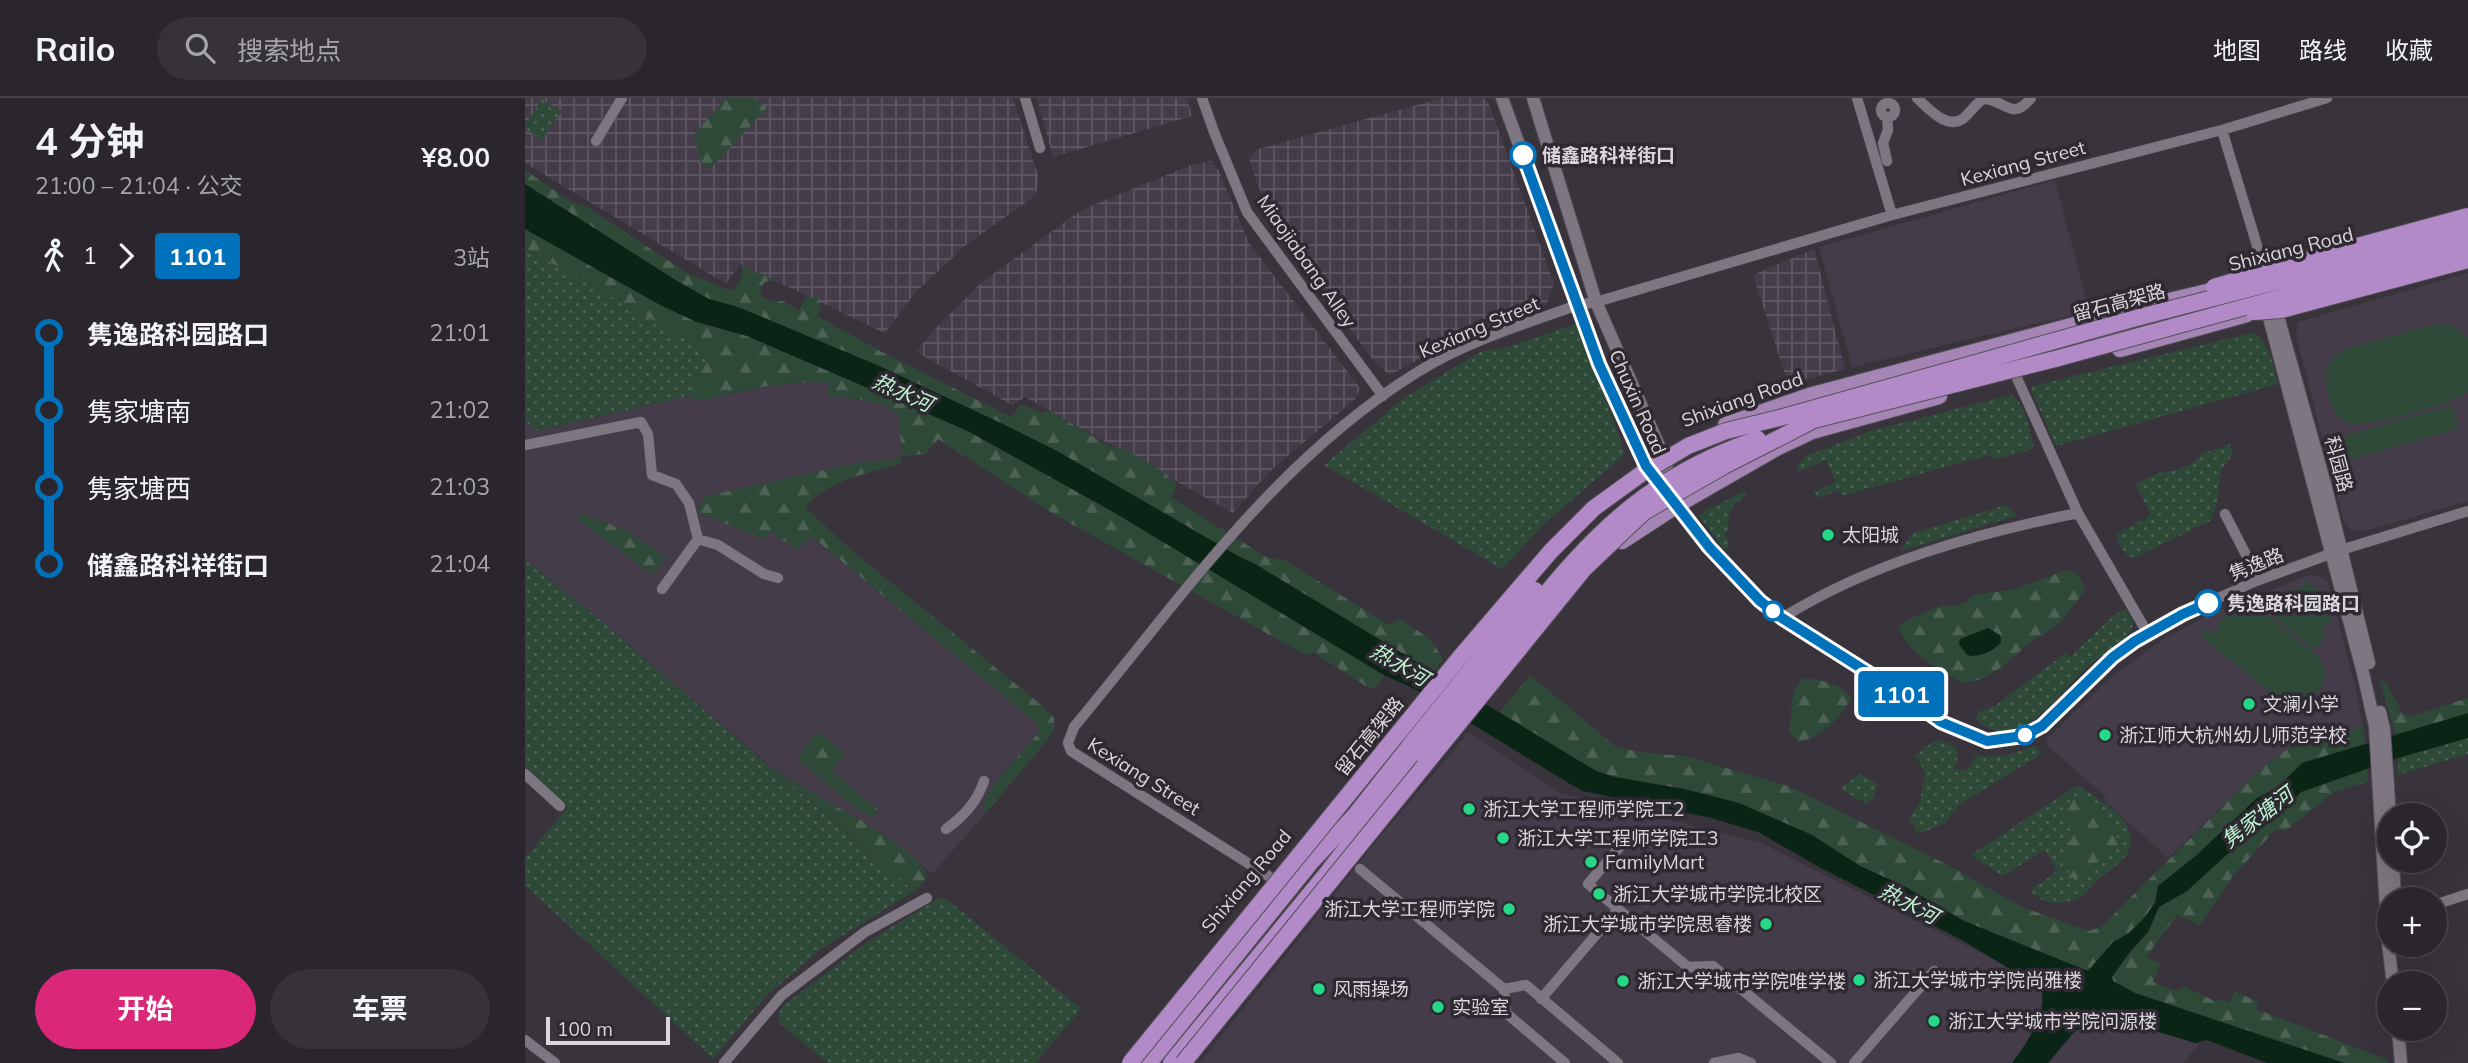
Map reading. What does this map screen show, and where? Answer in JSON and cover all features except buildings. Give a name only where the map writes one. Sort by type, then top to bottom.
[{"type":"highway","points":[[1726,431],[1838,393],[2468,216]]},
{"type":"highway","name":"留石高架路","points":[[1131,1063],[1461,656],[1551,551],[1594,508],[1641,474],[1688,446],[1726,431],[2136,318],[2468,232]]},
{"type":"highway","name":"留石高架路","points":[[1149,1063],[1312,861],[1415,749],[1562,573],[1599,535],[1644,497],[1686,471],[1734,447],[1814,420],[2217,315],[2468,246]]},
{"type":"highway","points":[[2217,315],[2281,310],[2468,260]]},
{"type":"highway","name":"留石高架路","points":[[1171,1063],[1327,873],[1415,749],[1540,584],[1569,550],[1638,487],[1723,440],[1783,417]]},
{"type":"highway","name":"留石高架路","points":[[1183,1063],[1584,569],[1644,512],[1680,489],[1814,420]]},
{"type":"highway","points":[[1213,951],[1312,861]]},
{"type":"highway","points":[[1260,979],[1272,949],[1327,873]]},
{"type":"highway","points":[[1141,1063],[1174,999]]},
{"type":"highway","points":[[1183,1063],[1230,1016]]},
{"type":"main road","name":"Shixiang Road","points":[[1122,1063],[1300,846],[1340,813],[1549,547],[1594,502],[1663,455],[1688,440],[1809,396],[2131,310],[2468,225]]},
{"type":"main road","points":[[1191,1063],[1341,880],[1374,826],[1547,611],[1630,534],[1779,447],[1812,431],[2183,333],[2468,253]]},
{"type":"street","points":[[596,141],[622,98]]},
{"type":"street","points":[[1025,98],[1040,148]]},
{"type":"street","name":"Miaojiabang Alley","points":[[1202,98],[1213,132],[1247,212],[1383,396]]},
{"type":"street","name":"Chuxin Road","points":[[1503,98],[1599,364],[1646,466],[1677,505]]},
{"type":"street","name":"Chuxin Road","points":[[1533,98],[1596,302],[1663,455],[1677,505]]},
{"type":"street","points":[[1857,98],[1892,215]]},
{"type":"street","points":[[1917,98],[1942,119],[1955,122],[1966,116],[1983,99],[1995,100],[2009,109],[2017,109],[2031,98]]},
{"type":"street","name":"Kexiang Street","points":[[1273,879],[1071,751],[1068,743],[1074,727],[1239,526],[1300,462],[1383,396],[1417,372],[1463,349],[1578,305],[1892,215],[2222,130],[2327,98]]},
{"type":"street","points":[[1887,161],[1883,143],[1888,130],[1887,117],[1882,114],[1882,106],[1895,101]]},
{"type":"street","name":"科园路","points":[[2222,130],[2262,262],[2263,278],[2337,552],[2380,733],[2387,887]]},
{"type":"street","points":[[2016,376],[2078,513],[2148,634]]},
{"type":"street","points":[[525,445],[641,422],[648,434],[652,475],[676,484],[689,503],[698,540],[662,589]]},
{"type":"street","name":"隽逸路","points":[[1677,505],[1733,574],[1782,618],[1941,722],[1987,741],[2023,736],[2042,726],[2113,657],[2183,614],[2259,580],[2337,552],[2468,511]]},
{"type":"street","points":[[1782,618],[1814,598],[1891,565],[2032,522],[2078,513]]},
{"type":"street","points":[[2225,514],[2259,580]]},
{"type":"street","points":[[698,540],[718,545],[764,574],[778,578]]},
{"type":"street","name":"科园路","points":[[2382,769],[2388,803]]},
{"type":"street","points":[[525,774],[560,806]]},
{"type":"street","points":[[946,829],[962,817],[979,796],[984,782]]},
{"type":"street","points":[[1630,835],[1588,884],[1688,967],[1713,966],[1831,1063]]},
{"type":"street","points":[[1360,869],[1504,989],[1506,1013],[1565,1063]]},
{"type":"street","points":[[2447,901],[2468,894]]},
{"type":"street","points":[[724,1063],[782,995],[865,932],[927,898]]},
{"type":"street","points":[[1541,999],[1618,909]]},
{"type":"street","points":[[1854,1063],[1934,971]]},
{"type":"street","points":[[1504,989],[1526,985],[1618,1063]]},
{"type":"street","points":[[525,1040],[555,1063]]},
{"type":"street","points":[[2399,1041],[2401,1063]]},
{"type":"street","points":[[2406,1041],[2408,1063]]},
{"type":"street","points":[[1810,1063],[1818,1053]]},
{"type":"street","points":[[1714,1063],[1739,1058],[1751,1063]]},
{"type":"shaded area","points":[[525,98],[1013,98],[1039,179],[1032,198],[966,245],[916,292],[885,333],[740,264],[726,284],[525,163]]},
{"type":"shaded area","points":[[1037,98],[1187,98],[1192,116],[1053,157]]},
{"type":"shaded area","points":[[1442,98],[1483,98],[1488,102],[1554,283],[1547,304],[1436,350],[1390,375],[1378,366],[1288,248],[1258,186],[1249,159],[1255,150]]},
{"type":"shaded area","points":[[1212,161],[1219,171],[1249,243],[1360,388],[1356,398],[1268,473],[1233,513],[1025,397],[1012,405],[916,352],[931,333],[982,282],[1073,216],[1088,207],[1191,165]]},
{"type":"shaded area","points":[[2055,180],[2089,311],[1852,367],[1819,247]]},
{"type":"shaded area","points":[[1814,249],[1845,369],[1788,384],[1753,275]]},
{"type":"shaded area","points":[[2468,273],[2468,501],[2361,532],[2352,530],[2344,522],[2296,336],[2298,322]]},
{"type":"shaded area","points":[[830,383],[831,396],[879,403],[891,408],[899,416],[902,456],[900,464],[848,479],[816,494],[805,507],[810,536],[1035,722],[1040,731],[1002,774],[982,809],[986,813],[932,874],[881,832],[773,768],[525,559],[525,421],[537,431],[688,396],[698,401],[783,384]]},
{"type":"shaded area","name":"文澜小学","points":[[2310,575],[2324,578],[2328,582],[2363,726],[2284,751],[2255,774],[2168,858],[2104,800],[2106,797],[2047,745],[2046,740],[2110,678],[2162,640],[2210,614]]},
{"type":"shaded area","name":"浙江大学城市学院北校区","points":[[1469,732],[1560,793],[1759,842],[2001,963],[2198,1045],[2183,1063],[1200,1063],[1375,843]]},
{"type":"green space","points":[[726,98],[754,98],[767,108],[710,169],[700,162],[694,134]]},
{"type":"green space","points":[[542,99],[562,111],[542,140],[525,129],[525,125]]},
{"type":"green space","points":[[525,170],[571,202],[585,206],[689,274],[732,291],[740,282],[743,266],[776,280],[765,282],[760,289],[762,297],[771,301],[783,301],[799,311],[806,297],[819,298],[821,306],[817,316],[1011,417],[1022,404],[1041,413],[1049,410],[1109,446],[1123,448],[1165,473],[1177,485],[1171,497],[1266,557],[1286,561],[1389,625],[1400,619],[1430,639],[1443,658],[1434,673],[1248,560],[1057,451],[877,365],[738,307],[709,299],[525,184]]},
{"type":"green space","points":[[525,229],[662,306],[697,322],[747,336],[968,431],[1115,513],[1384,675],[1375,688],[1369,688],[1313,652],[1309,655],[1302,653],[1052,513],[938,439],[926,454],[902,456],[899,416],[876,403],[831,396],[827,394],[830,383],[780,385],[698,401],[688,396],[709,352],[525,248]]},
{"type":"green space","points":[[525,248],[709,352],[688,396],[537,431],[525,421]]},
{"type":"green space","points":[[1580,322],[1625,454],[1544,524],[1502,569],[1324,465],[1404,398],[1480,352],[1508,347]]},
{"type":"green space","points":[[2445,324],[2455,327],[2468,337],[2468,392],[2445,403],[2388,419],[2356,424],[2346,422],[2337,415],[2331,404],[2325,379],[2327,368],[2337,355],[2352,347],[2432,325]]},
{"type":"green space","points":[[2252,333],[2267,347],[2278,384],[2056,446],[2031,390],[2033,386]]},
{"type":"green space","points":[[2010,395],[2024,410],[2034,449],[1996,459],[1988,455],[1842,496],[1839,490],[1818,498],[1814,492],[1836,482],[1826,460],[1797,472],[1799,464],[1806,456],[1871,431]]},
{"type":"green space","points":[[2452,405],[2459,428],[2347,461],[2341,437]]},
{"type":"green space","points":[[2230,444],[2233,454],[2221,470],[2212,520],[2134,558],[2124,552],[2116,535],[2151,515],[2135,484],[2159,473],[2193,463],[2202,454]]},
{"type":"green space","points":[[902,456],[900,464],[837,484],[825,490],[805,507],[850,549],[1054,718],[1054,729],[1048,739],[986,813],[982,809],[990,789],[1040,731],[1035,722],[811,536],[797,550],[770,531],[764,539],[699,513],[700,505],[706,496]]},
{"type":"green space","points":[[1745,491],[1746,496],[1733,506],[1729,514],[1729,530],[1724,533],[1730,545],[1724,550],[1700,517],[1705,511]]},
{"type":"green space","points":[[2006,505],[2016,516],[1901,551],[1911,534]]},
{"type":"green space","points":[[580,513],[625,530],[666,557],[652,575],[576,518]]},
{"type":"green space","points":[[525,560],[593,614],[914,891],[821,949],[766,996],[713,1059],[525,885],[525,858],[568,807],[525,768]]},
{"type":"green space","points":[[2066,570],[2079,576],[2085,590],[2069,612],[2047,633],[2032,641],[1998,670],[1980,679],[1960,682],[1942,671],[1917,653],[1898,628],[1903,622],[1943,605],[1952,607],[1967,602],[1973,595],[2015,589]]},
{"type":"green space","points":[[2306,581],[2327,597],[2318,607],[2332,619],[2321,630],[2327,635],[2314,650],[2264,608],[2276,593],[2283,599],[2292,588],[2297,591]]},
{"type":"green space","points":[[2246,605],[2262,611],[2319,657],[2323,665],[2325,672],[2322,686],[2300,705],[2304,710],[2299,715],[2200,636],[2207,628],[2216,635],[2219,624],[2226,616]]},
{"type":"green space","points":[[2126,609],[2134,623],[2127,636],[2080,674],[2040,716],[2025,726],[2009,731],[1993,730],[1976,720],[1978,712],[1996,705],[2066,653],[2070,657],[2114,615]]},
{"type":"green space","points":[[1530,675],[1616,747],[1645,753],[1685,756],[1788,786],[1944,863],[2020,906],[2088,931],[2101,927],[2255,774],[2284,751],[2363,726],[2365,745],[2302,763],[2277,788],[2257,798],[2198,854],[2158,886],[2155,902],[2145,917],[2129,933],[2113,942],[2088,971],[1964,921],[1904,886],[1860,866],[1812,835],[1739,803],[1596,771],[1499,713]]},
{"type":"green space","points":[[1802,678],[1836,686],[1851,698],[1830,726],[1816,736],[1799,742],[1789,731],[1793,693]]},
{"type":"green space","points":[[2380,681],[2386,683],[2403,714],[2413,716],[2468,698],[2468,713],[2396,736]]},
{"type":"green space","points":[[818,731],[845,754],[832,771],[877,809],[876,815],[871,817],[854,807],[797,758]]},
{"type":"green space","points":[[2468,738],[2468,754],[2398,775],[2398,758]]},
{"type":"green space","points":[[1939,740],[1950,743],[1957,750],[1954,769],[1967,770],[1976,756],[2003,756],[2036,746],[2041,754],[1959,805],[1945,823],[1919,834],[1909,819],[1920,802],[1925,772],[1915,756]]},
{"type":"green space","points":[[773,768],[896,843],[922,867],[927,878],[914,891]]},
{"type":"green space","points":[[2367,769],[2368,782],[2334,792],[2285,831],[2276,829],[2233,876],[2200,925],[2177,915],[2146,957],[2160,964],[2153,982],[2177,992],[2180,987],[2186,987],[2216,1002],[2219,998],[2229,1003],[2235,991],[2258,1002],[2256,1009],[2388,1060],[2388,1063],[2344,1063],[2135,993],[2113,981],[2114,972],[2149,931],[2159,907],[2187,891],[2301,792]]},
{"type":"green space","points":[[1859,774],[1878,784],[1873,798],[1867,804],[1840,789]]},
{"type":"green space","points":[[2078,785],[2121,817],[2128,828],[2131,842],[2128,853],[2121,861],[2081,896],[2058,903],[2043,900],[2030,890],[2057,870],[2045,850],[2002,876],[1971,855]]},
{"type":"green space","points":[[2080,796],[2107,822],[2119,841],[2111,855],[2098,867],[2083,876],[2068,878],[2064,856],[2071,831],[2063,816],[2071,799]]},
{"type":"green space","points":[[941,897],[1081,1009],[1036,1063],[828,1063],[780,1024],[778,1016],[782,1007],[867,942]]},
{"type":"water","points":[[525,184],[709,299],[738,307],[877,365],[1057,451],[1255,564],[1596,771],[1739,803],[1812,835],[1860,866],[1904,886],[1964,921],[2088,971],[2113,942],[2129,933],[2145,917],[2155,903],[2158,886],[2198,854],[2257,798],[2277,788],[2302,763],[2468,713],[2468,738],[2398,758],[2301,792],[2284,811],[2232,850],[2187,891],[2159,907],[2148,932],[2112,977],[2113,981],[2135,993],[2344,1063],[2267,1063],[2207,1040],[2195,1043],[2109,1017],[2075,1031],[2048,1063],[2012,1063],[2039,1018],[2042,1008],[2041,988],[1962,940],[1819,867],[1758,832],[1711,818],[1583,791],[1115,513],[968,431],[747,336],[697,322],[662,306],[525,229]]},
{"type":"water","points":[[1988,628],[2000,635],[2001,642],[1985,654],[1967,655],[1959,644],[1960,639]]},
{"type":"bus line","name":"1101","points":[[1523,155],[1599,364],[1646,466],[1709,547],[1760,601],[1941,722],[1987,741],[2023,736],[2042,726],[2113,657],[2135,641],[2208,603]]},
{"type":"place","name":"储鑫路科祥街口","points":[[1523,155]]},
{"type":"place","name":"太阳城","points":[[1828,535]]},
{"type":"place","name":"隽逸路科园路口","points":[[2208,603]]},
{"type":"place","name":"文澜小学","points":[[2249,704]]},
{"type":"place","name":"浙江师大杭州幼儿师范学校","points":[[2105,735]]},
{"type":"place","name":"浙江大学工程师学院工2","points":[[1469,809]]},
{"type":"place","name":"浙江大学工程师学院工3","points":[[1503,838]]},
{"type":"place","name":"FamilyMart","points":[[1591,862]]},
{"type":"place","name":"浙江大学城市学院北校区","points":[[1599,894]]},
{"type":"place","name":"浙江大学工程师学院","points":[[1509,909]]},
{"type":"place","name":"浙江大学城市学院思睿楼","points":[[1766,924]]},
{"type":"place","name":"浙江大学城市学院尚雅楼","points":[[1859,980]]},
{"type":"place","name":"浙江大学城市学院唯学楼","points":[[1623,981]]},
{"type":"place","name":"风雨操场","points":[[1319,989]]},
{"type":"place","name":"实验室","points":[[1438,1007]]},
{"type":"place","name":"浙江大学城市学院问源楼","points":[[1934,1021]]},
{"type":"water label","name":"热水河","points":[[903,392]]},
{"type":"water label","name":"热水河","points":[[1400,664]]},
{"type":"water label","name":"隽家塘河","points":[[2257,817]]},
{"type":"water label","name":"热水河","points":[[1909,903]]}]
